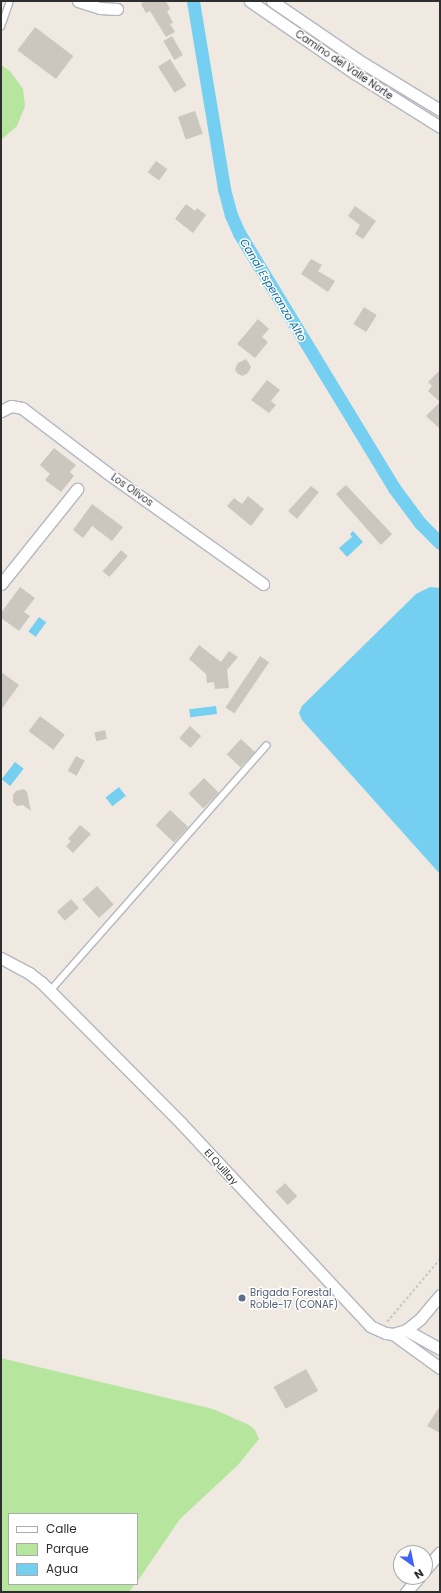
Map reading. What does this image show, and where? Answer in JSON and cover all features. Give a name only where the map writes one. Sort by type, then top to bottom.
[{"type":"street","points":[[78,1],[100,8],[118,9]]},
{"type":"street","name":"Camino del Valle Norte","points":[[250,1],[356,74],[440,127]]},
{"type":"street","name":"Camino del Valle Norte","points":[[272,1],[375,70],[440,110]]},
{"type":"street","name":"Los Olivos","points":[[1,411],[11,406],[22,408],[106,472],[263,584]]},
{"type":"street","points":[[1,584],[77,489]]},
{"type":"street","name":"El Quillay","points":[[1,958],[29,973],[50,991],[181,1123],[356,1313],[370,1326],[379,1331],[393,1334],[406,1330],[420,1319],[440,1295]]},
{"type":"street","points":[[406,1330],[440,1349]]},
{"type":"street","points":[[393,1334],[440,1368]]},
{"type":"street","points":[[433,1560],[440,1552]]},
{"type":"lane","points":[[1,27],[10,1]]},
{"type":"lane","points":[[50,991],[266,746]]},
{"type":"path","points":[[379,1331],[440,1259]]},
{"type":"green space","points":[[1,65],[10,71],[23,89],[25,106],[17,126],[1,140]]},
{"type":"green space","points":[[1,1358],[213,1409],[249,1425],[255,1430],[259,1439],[238,1465],[180,1519],[138,1581],[138,1513],[8,1513],[8,1585],[134,1585],[129,1592],[1,1592]]},
{"type":"water","points":[[353,531],[363,542],[347,557],[339,548],[352,537],[350,534]]},
{"type":"water","points":[[430,587],[440,588],[440,874],[302,720],[299,713],[302,706],[416,594]]},
{"type":"water","points":[[39,617],[46,622],[36,637],[28,632]]},
{"type":"water","points":[[216,706],[217,714],[190,717],[189,709]]},
{"type":"water","points":[[15,762],[24,769],[10,786],[1,779]]},
{"type":"water","points":[[119,787],[126,796],[112,806],[106,797]]},
{"type":"building","points":[[144,1],[166,1],[170,9],[167,11],[173,23],[170,24],[175,32],[166,37],[150,11],[146,13],[141,4]]},
{"type":"building","points":[[35,27],[73,56],[56,79],[18,50]]},
{"type":"building","points":[[172,36],[183,55],[174,60],[163,41]]},
{"type":"building","points":[[170,59],[186,85],[175,93],[158,66]]},
{"type":"building","points":[[195,111],[203,134],[186,140],[178,117]]},
{"type":"building","points":[[156,161],[167,169],[159,181],[148,172]]},
{"type":"building","points":[[186,204],[195,211],[197,208],[206,215],[193,233],[175,219]]},
{"type":"building","points":[[355,206],[376,221],[363,239],[355,234],[360,225],[348,216]]},
{"type":"building","points":[[311,259],[322,265],[318,271],[335,281],[328,292],[301,274]]},
{"type":"building","points":[[364,307],[377,315],[366,332],[353,324]]},
{"type":"building","points":[[258,319],[269,329],[262,337],[268,342],[255,358],[237,344]]},
{"type":"building","points":[[246,359],[251,367],[248,373],[242,376],[237,373],[235,369],[238,363]]},
{"type":"building","points":[[440,370],[440,402],[428,391],[432,386],[428,382]]},
{"type":"building","points":[[267,380],[280,390],[271,401],[276,405],[269,413],[251,400]]},
{"type":"building","points":[[440,402],[440,429],[426,416]]},
{"type":"building","points":[[54,448],[76,465],[70,472],[74,476],[61,492],[45,480],[50,474],[40,465]]},
{"type":"building","points":[[346,485],[392,534],[381,545],[336,494]]},
{"type":"building","points":[[311,486],[319,492],[297,519],[288,511]]},
{"type":"building","points":[[248,496],[264,509],[251,526],[227,506],[234,498],[242,504]]},
{"type":"building","points":[[92,504],[123,527],[112,541],[92,526],[83,538],[73,530]]},
{"type":"building","points":[[121,550],[128,556],[109,577],[103,571]]},
{"type":"building","points":[[20,587],[35,598],[24,612],[30,616],[19,631],[1,618],[1,613]]},
{"type":"building","points":[[199,645],[221,662],[229,651],[238,657],[227,670],[229,688],[215,689],[214,682],[207,683],[206,674],[189,659]]},
{"type":"building","points":[[260,656],[269,662],[234,714],[225,707]]},
{"type":"building","points":[[1,672],[19,685],[1,710]]},
{"type":"building","points":[[40,716],[65,735],[53,750],[29,731]]},
{"type":"building","points":[[190,726],[201,736],[190,748],[179,738]]},
{"type":"building","points":[[105,730],[107,739],[96,741],[94,732]]},
{"type":"building","points":[[241,739],[255,752],[241,767],[227,754]]},
{"type":"building","points":[[76,756],[85,761],[77,776],[68,771]]},
{"type":"building","points":[[204,778],[219,793],[203,808],[188,794]]},
{"type":"building","points":[[24,789],[27,792],[31,811],[23,805],[17,806],[13,802],[13,795],[16,791]]},
{"type":"building","points":[[170,810],[188,827],[174,842],[156,825]]},
{"type":"building","points":[[80,825],[91,834],[73,853],[66,846],[71,841],[68,839]]},
{"type":"building","points":[[97,886],[114,905],[99,918],[82,899]]},
{"type":"building","points":[[71,899],[79,908],[65,921],[57,912]]},
{"type":"building","points":[[285,1183],[297,1196],[288,1205],[275,1192]]},
{"type":"building","points":[[306,1369],[318,1391],[286,1409],[274,1387]]},
{"type":"building","points":[[440,1406],[440,1433],[427,1426]]},
{"type":"waterway","name":"Canal Esperanza Alto","points":[[193,1],[224,189],[231,215],[239,233],[394,488],[420,523],[440,543]]},
{"type":"place","name":"Brigada Forestal Roble-17 (CONAF)","points":[[242,1298]]}]
